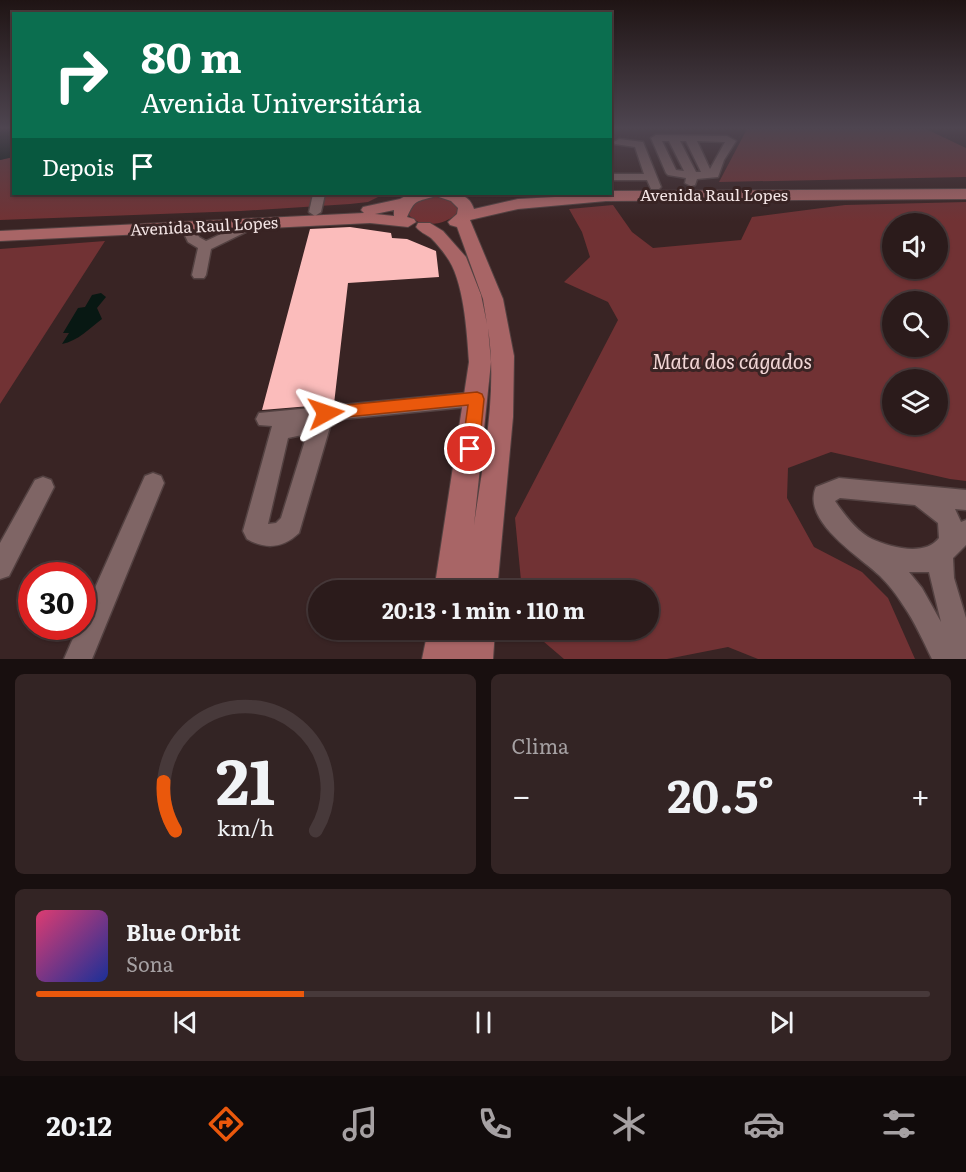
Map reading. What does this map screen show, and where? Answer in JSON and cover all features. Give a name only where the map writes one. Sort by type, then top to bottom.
[{"type":"main road","name":"Avenida Raul Lopes","points":[[612,188],[653,182],[700,180],[791,190],[966,194]]},
{"type":"main road","name":"Avenida Raul Lopes","points":[[0,236],[142,225],[309,217],[369,218],[416,225],[445,226],[459,213],[490,199],[966,186]]},
{"type":"main road","name":"Avenida Raul Lopes","points":[[0,227],[142,225],[189,230],[376,209],[403,198],[422,195]]},
{"type":"main road","points":[[403,198],[401,215],[448,244],[460,263],[477,326],[480,362],[477,399],[452,580]]},
{"type":"main road","points":[[459,213],[478,223],[489,214],[541,198]]},
{"type":"main road","points":[[459,213],[493,299],[503,356],[501,417],[482,580]]},
{"type":"main road","points":[[309,217],[391,228],[434,244],[460,263]]},
{"type":"main road","points":[[474,427],[484,424],[492,429],[486,485],[492,507]]},
{"type":"main road","points":[[440,659],[443,640]]},
{"type":"main road","points":[[475,659],[477,640]]},
{"type":"street","points":[[612,177],[653,182],[645,160]]},
{"type":"street","points":[[666,160],[672,173],[700,180],[714,175],[719,160]]},
{"type":"street","points":[[687,160],[700,180]]},
{"type":"street","points":[[695,160],[700,180]]},
{"type":"street","points":[[309,217],[319,195]]},
{"type":"street","points":[[199,275],[205,248],[253,223]]},
{"type":"street","points":[[189,230],[205,248]]},
{"type":"street","points":[[266,419],[323,418],[477,399]]},
{"type":"street","points":[[323,418],[291,525],[281,534],[261,535],[257,533],[255,531],[280,431],[323,418]]},
{"type":"street","points":[[78,659],[153,483]]},
{"type":"street","points":[[0,567],[43,487]]},
{"type":"street","points":[[953,542],[938,557],[932,559],[908,559],[885,554],[850,537],[829,514],[824,504],[824,494],[839,488],[966,500]]},
{"type":"street","points":[[916,495],[932,503],[947,518],[953,530],[953,542],[941,558],[944,586],[956,630],[966,649]]},
{"type":"street","points":[[865,546],[890,569],[913,597],[947,659]]},
{"type":"green space","points":[[0,160],[12,160],[12,195],[382,195],[368,202],[350,204],[241,211],[0,220]]},
{"type":"green space","points":[[731,160],[966,160],[966,177],[719,182]]},
{"type":"green space","points":[[434,196],[456,202],[459,212],[441,223],[434,224],[420,222],[408,214],[411,203]]},
{"type":"green space","name":"Mata dos cágados","points":[[966,202],[966,481],[831,452],[788,468],[787,498],[814,547],[862,572],[888,598],[915,659],[758,659],[728,647],[667,659],[564,659],[542,640],[659,640],[659,580],[521,580],[515,518],[618,320],[608,302],[564,282],[590,257],[582,232],[569,209],[613,205],[632,232],[653,248],[741,240],[752,217],[845,205]]},
{"type":"green space","points":[[105,241],[0,404],[0,249]]},
{"type":"shaded area","points":[[101,293],[106,297],[97,308],[102,319],[79,337],[62,344],[69,333],[63,333],[78,308],[85,307],[92,295]]},
{"type":"building","points":[[350,227],[391,233],[392,238],[407,239],[436,251],[439,277],[348,283],[334,404],[262,410],[310,229]]},
{"type":"route","points":[[326,413],[477,399],[470,449]]}]
